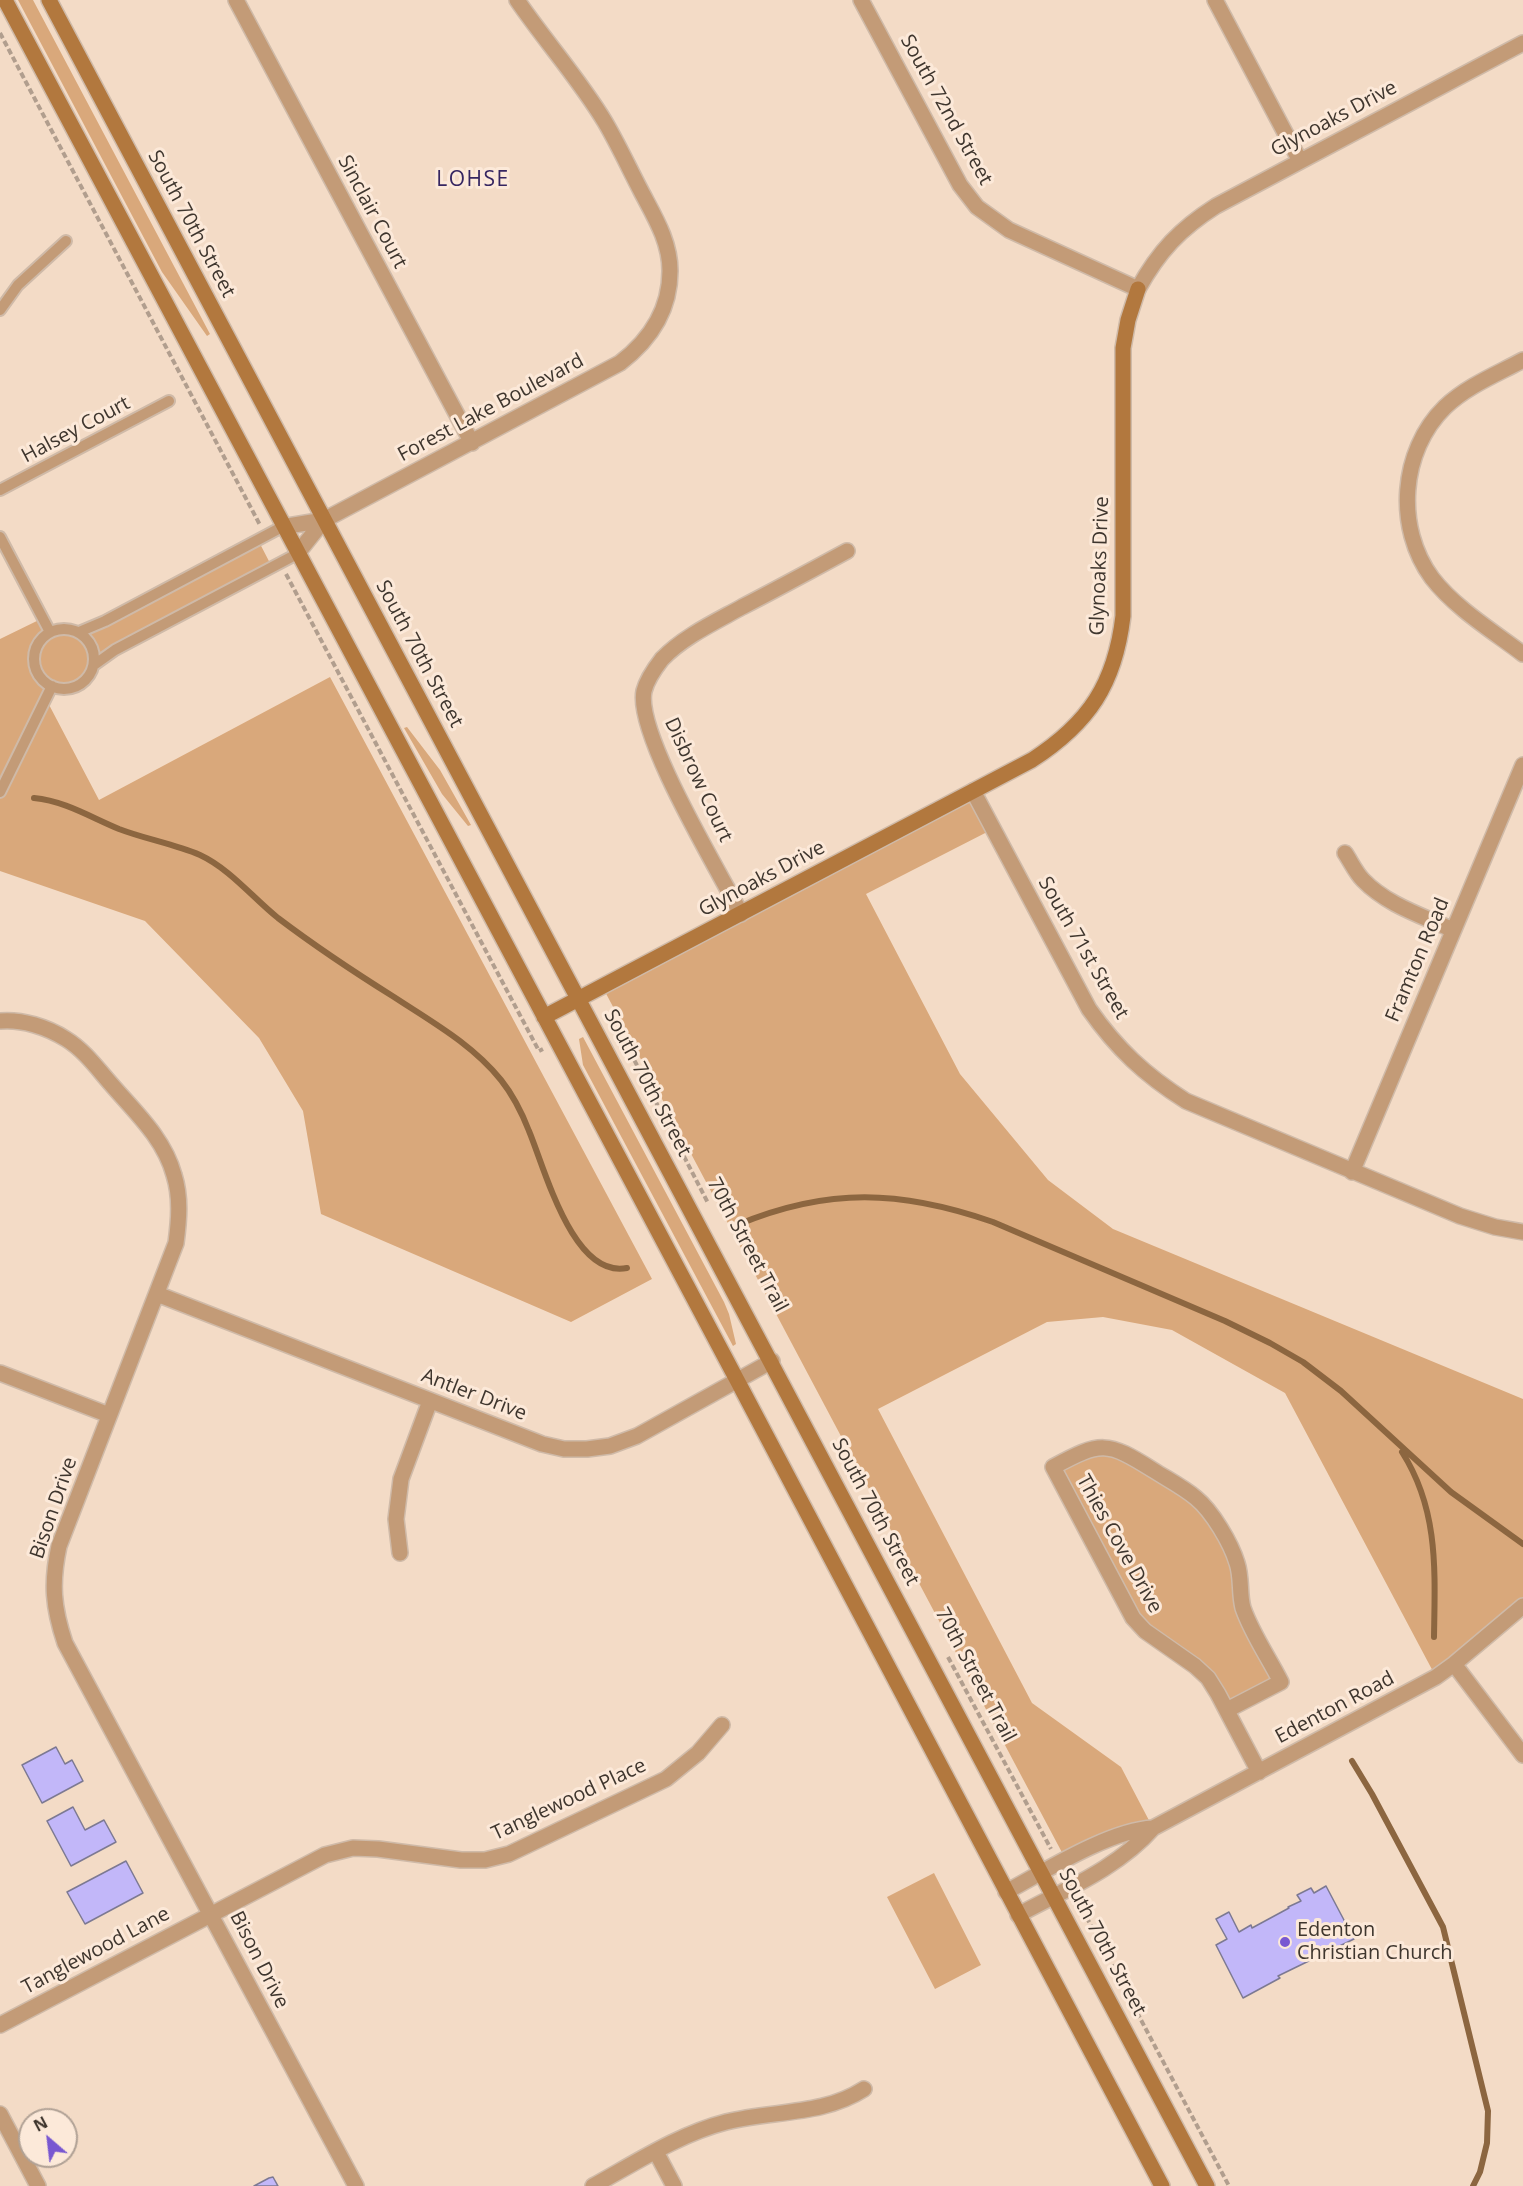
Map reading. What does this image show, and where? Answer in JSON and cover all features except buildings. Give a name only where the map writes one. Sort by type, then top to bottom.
[{"type":"main road","points":[[5,0],[1162,2186]]},
{"type":"main road","name":"South 70th Street","points":[[49,0],[1207,2186]]},
{"type":"main road","name":"Glynoaks Drive","points":[[544,1017],[1032,760],[1065,737],[1085,716],[1102,691],[1112,669],[1120,640],[1123,616],[1123,348],[1128,320],[1138,289]]},
{"type":"street","name":"Sinclair Court","points":[[236,0],[472,443]]},
{"type":"street","name":"Forest Lake Boulevard","points":[[282,527],[324,520],[620,363],[639,348],[662,314],[670,272],[669,254],[662,231],[605,122],[518,0]]},
{"type":"street","name":"South 72nd Street","points":[[861,0],[960,185],[977,207],[1009,230],[1138,289]]},
{"type":"street","points":[[1215,0],[1300,161]]},
{"type":"street","name":"Glynoaks Drive","points":[[1138,289],[1151,265],[1169,242],[1191,222],[1216,206],[1523,43]]},
{"type":"street","points":[[1523,360],[1463,393],[1444,408],[1429,426],[1412,464],[1407,487],[1407,511],[1411,535],[1432,578],[1448,596],[1523,654]]},
{"type":"street","name":"Forest Lake Boulevard","points":[[297,554],[324,520]]},
{"type":"street","name":"Disbrow Court","points":[[741,914],[661,760],[648,727],[644,702],[645,690],[652,672],[663,658],[683,642],[846,551]]},
{"type":"street","name":"Framton Road","points":[[1352,1172],[1523,765]]},
{"type":"street","name":"South 71st Street","points":[[973,791],[1085,1001],[1106,1033],[1156,1082],[1186,1101],[1352,1172],[1460,1216],[1495,1227],[1523,1232]]},
{"type":"street","points":[[1345,853],[1362,880],[1375,890],[1398,906],[1453,930]]},
{"type":"street","name":"Bison Drive","points":[[0,1021],[23,1022],[46,1028],[67,1039],[85,1054],[154,1133],[166,1153],[174,1175],[179,1197],[176,1243],[58,1546],[53,1581],[56,1615],[65,1642],[356,2186]]},
{"type":"street","name":"Antler Drive","points":[[157,1294],[429,1401],[542,1444],[564,1449],[610,1446],[637,1437],[772,1361]]},
{"type":"street","points":[[0,1373],[110,1415]]},
{"type":"street","points":[[400,1553],[396,1519],[401,1479],[429,1401]]},
{"type":"street","name":"Thies Cove Drive","points":[[1227,1710],[1281,1682],[1246,1616],[1241,1597],[1241,1578],[1237,1561],[1209,1511],[1187,1492],[1125,1453],[1111,1448],[1083,1451],[1053,1467],[1133,1618],[1144,1631],[1195,1666],[1208,1678],[1259,1772]]},
{"type":"street","name":"Edenton Road","points":[[1018,1915],[1071,1887],[1131,1850],[1153,1828],[1406,1694],[1454,1664],[1523,1606]]},
{"type":"street","points":[[1454,1664],[1523,1755]]},
{"type":"street","name":"Tanglewood Place","points":[[212,1914],[304,1864],[325,1855],[353,1848],[461,1860],[485,1860],[509,1854],[666,1779],[698,1753],[722,1725]]},
{"type":"street","name":"Edenton Road","points":[[1006,1892],[1120,1834],[1140,1828],[1153,1828]]},
{"type":"street","name":"Tanglewood Lane","points":[[0,2025],[212,1914]]},
{"type":"street","points":[[593,2186],[682,2139],[726,2122],[816,2109],[844,2100],[864,2089]]},
{"type":"street","points":[[0,2114],[38,2186]]},
{"type":"street","points":[[656,2152],[674,2186]]},
{"type":"lane","points":[[0,310],[18,285],[66,241]]},
{"type":"lane","name":"Halsey Court","points":[[0,490],[169,401]]},
{"type":"lane","name":"Forest Lake Boulevard","points":[[79,632],[105,621],[282,527]]},
{"type":"lane","points":[[0,537],[50,632]]},
{"type":"lane","name":"Forest Lake Boulevard","points":[[94,665],[115,650],[297,554]]},
{"type":"lane","points":[[64,628],[79,632],[90,643],[95,658],[88,678],[77,686],[64,688],[45,682],[37,672],[34,658],[39,643],[50,632],[64,628]]},
{"type":"lane","points":[[0,792],[52,686]]},
{"type":"path","name":"70th Street Trail","points":[[612,1017],[713,1213]]},
{"type":"path","name":"70th Street Trail","points":[[947,1654],[1058,1864]]},
{"type":"path","points":[[1071,1887],[1229,2186]]},
{"type":"shaded area","points":[[18,0],[33,0],[210,334],[207,336],[162,272]]},
{"type":"shaded area","points":[[258,540],[272,567],[94,665],[83,682],[78,685],[66,688],[52,686],[46,699],[99,800],[330,677],[652,1279],[571,1322],[321,1214],[303,1111],[259,1038],[145,921],[0,871],[0,639],[43,618],[50,632],[64,628],[79,632]]},
{"type":"shaded area","points":[[407,727],[440,770],[471,825],[468,826],[442,794],[404,728]]},
{"type":"shaded area","points":[[973,791],[993,829],[866,894],[960,1074],[1048,1180],[1113,1229],[1523,1399],[1523,1606],[1436,1677],[1285,1393],[1172,1330],[1103,1317],[1047,1322],[878,1409],[1032,1703],[1121,1767],[1153,1828],[1066,1860],[602,986]]},
{"type":"shaded area","points":[[583,1037],[724,1302],[736,1344],[733,1346],[583,1065],[579,1039]]},
{"type":"shaded area","points":[[1111,1448],[1196,1498],[1218,1524],[1241,1597],[1281,1682],[1227,1710],[1218,1694],[1145,1631],[1053,1467]]},
{"type":"shaded area","points":[[934,1873],[981,1965],[935,1989],[887,1897]]},
{"type":"waterway","points":[[34,798],[67,806],[119,829],[190,851],[211,861],[292,928],[335,959],[437,1025],[477,1055],[501,1080],[520,1111],[553,1194],[576,1240],[591,1257],[608,1267],[627,1268]]},
{"type":"waterway","points":[[737,1225],[802,1204],[865,1197],[927,1204],[993,1222],[1225,1321],[1303,1362],[1341,1391],[1451,1492],[1523,1544]]},
{"type":"waterway","points":[[1402,1452],[1423,1496],[1429,1519],[1435,1588],[1434,1637]]},
{"type":"waterway","points":[[1352,1761],[1443,1927],[1488,2111],[1487,2143],[1480,2172],[1473,2186]]},
{"type":"place","name":"Edenton Christian Church","points":[[1285,1942]]},
{"type":"district","name":"LOHSE","points":[[473,180]]}]
